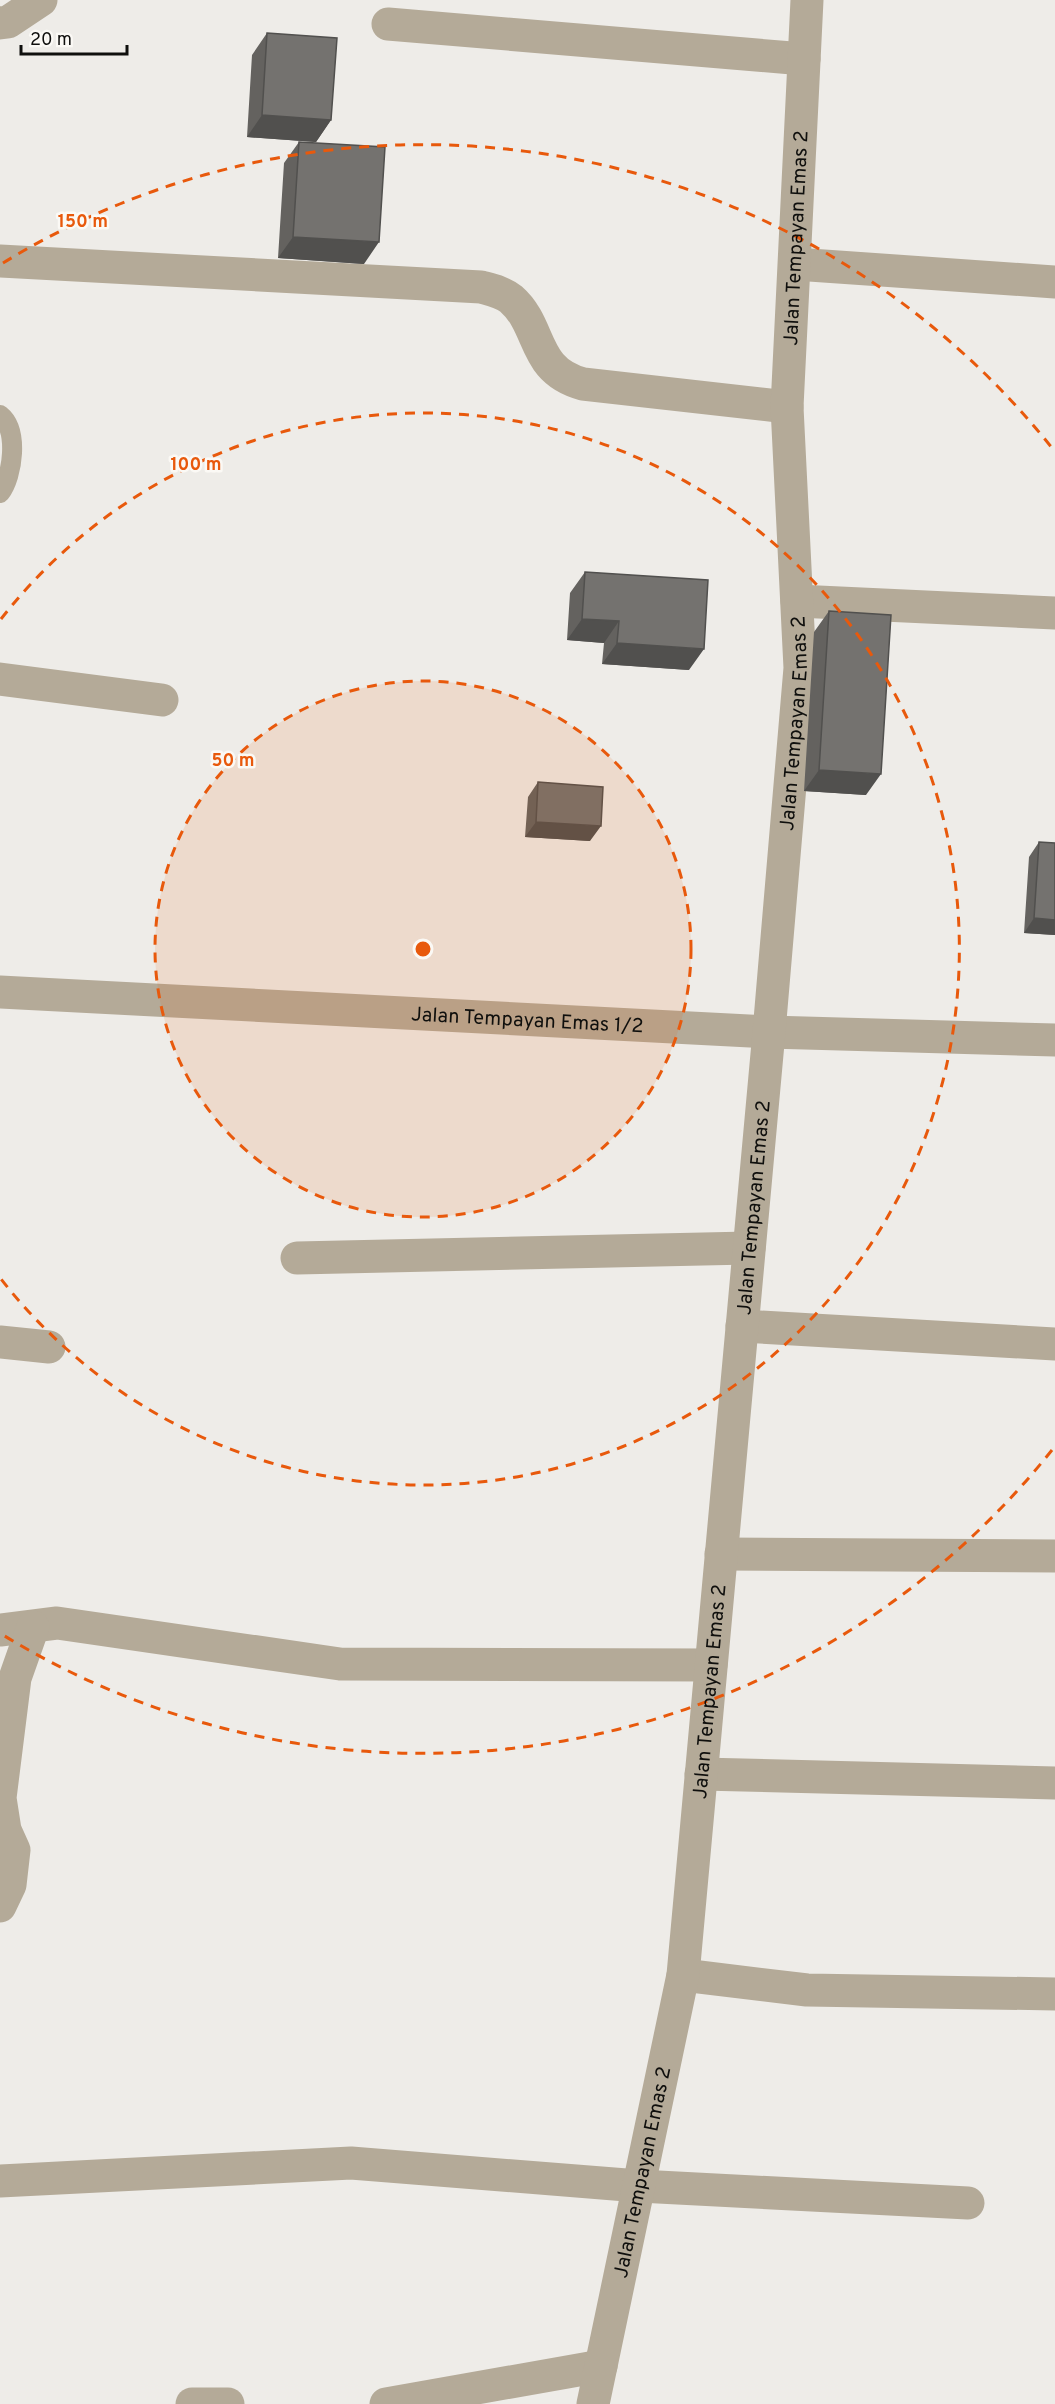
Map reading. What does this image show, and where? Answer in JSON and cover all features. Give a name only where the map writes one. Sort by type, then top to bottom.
[{"type":"street","points":[[0,23],[8,22],[40,0]]},
{"type":"street","name":"Jalan Tempayan Emas 2","points":[[593,2404],[683,1975],[769,1032],[800,668],[787,407],[807,0]]},
{"type":"street","points":[[388,24],[804,59]]},
{"type":"street","points":[[0,261],[481,287],[497,291],[511,300],[522,313],[555,372],[568,380],[583,384],[787,407]]},
{"type":"street","points":[[795,264],[1055,282]]},
{"type":"street","points":[[797,601],[1055,613]]},
{"type":"street","points":[[0,679],[162,700]]},
{"type":"street","name":"Jalan Tempayan Emas 1/2","points":[[0,992],[769,1032],[1055,1040]]},
{"type":"street","points":[[297,1258],[749,1248]]},
{"type":"street","points":[[742,1326],[1055,1344]]},
{"type":"street","points":[[0,1342],[49,1347]]},
{"type":"street","points":[[721,1554],[1055,1556]]},
{"type":"street","points":[[0,1630],[57,1623],[340,1664],[711,1665]]},
{"type":"street","points":[[0,1906],[10,1885],[14,1850],[5,1830],[0,1798],[15,1678],[33,1627]]},
{"type":"street","points":[[701,1774],[1055,1784]]},
{"type":"street","points":[[683,1975],[807,1990],[1055,1994]]},
{"type":"street","points":[[0,2181],[351,2163],[639,2186],[968,2203]]},
{"type":"street","points":[[386,2404],[601,2366]]},
{"type":"street","points":[[192,2404],[228,2404]]},
{"type":"lane","points":[[0,415],[11,428],[12,439],[9,475],[0,493]]},
{"type":"building","points":[[267,33],[337,38],[331,120],[262,115]]},
{"type":"building","points":[[299,142],[385,147],[379,242],[293,237]]},
{"type":"building","points":[[585,572],[708,580],[704,649],[617,643],[619,621],[582,619]]},
{"type":"building","points":[[829,611],[891,615],[881,774],[819,770]]},
{"type":"building","points":[[538,782],[603,787],[601,826],[536,822]]},
{"type":"building","points":[[1039,842],[1055,843],[1055,920],[1034,918]]}]
